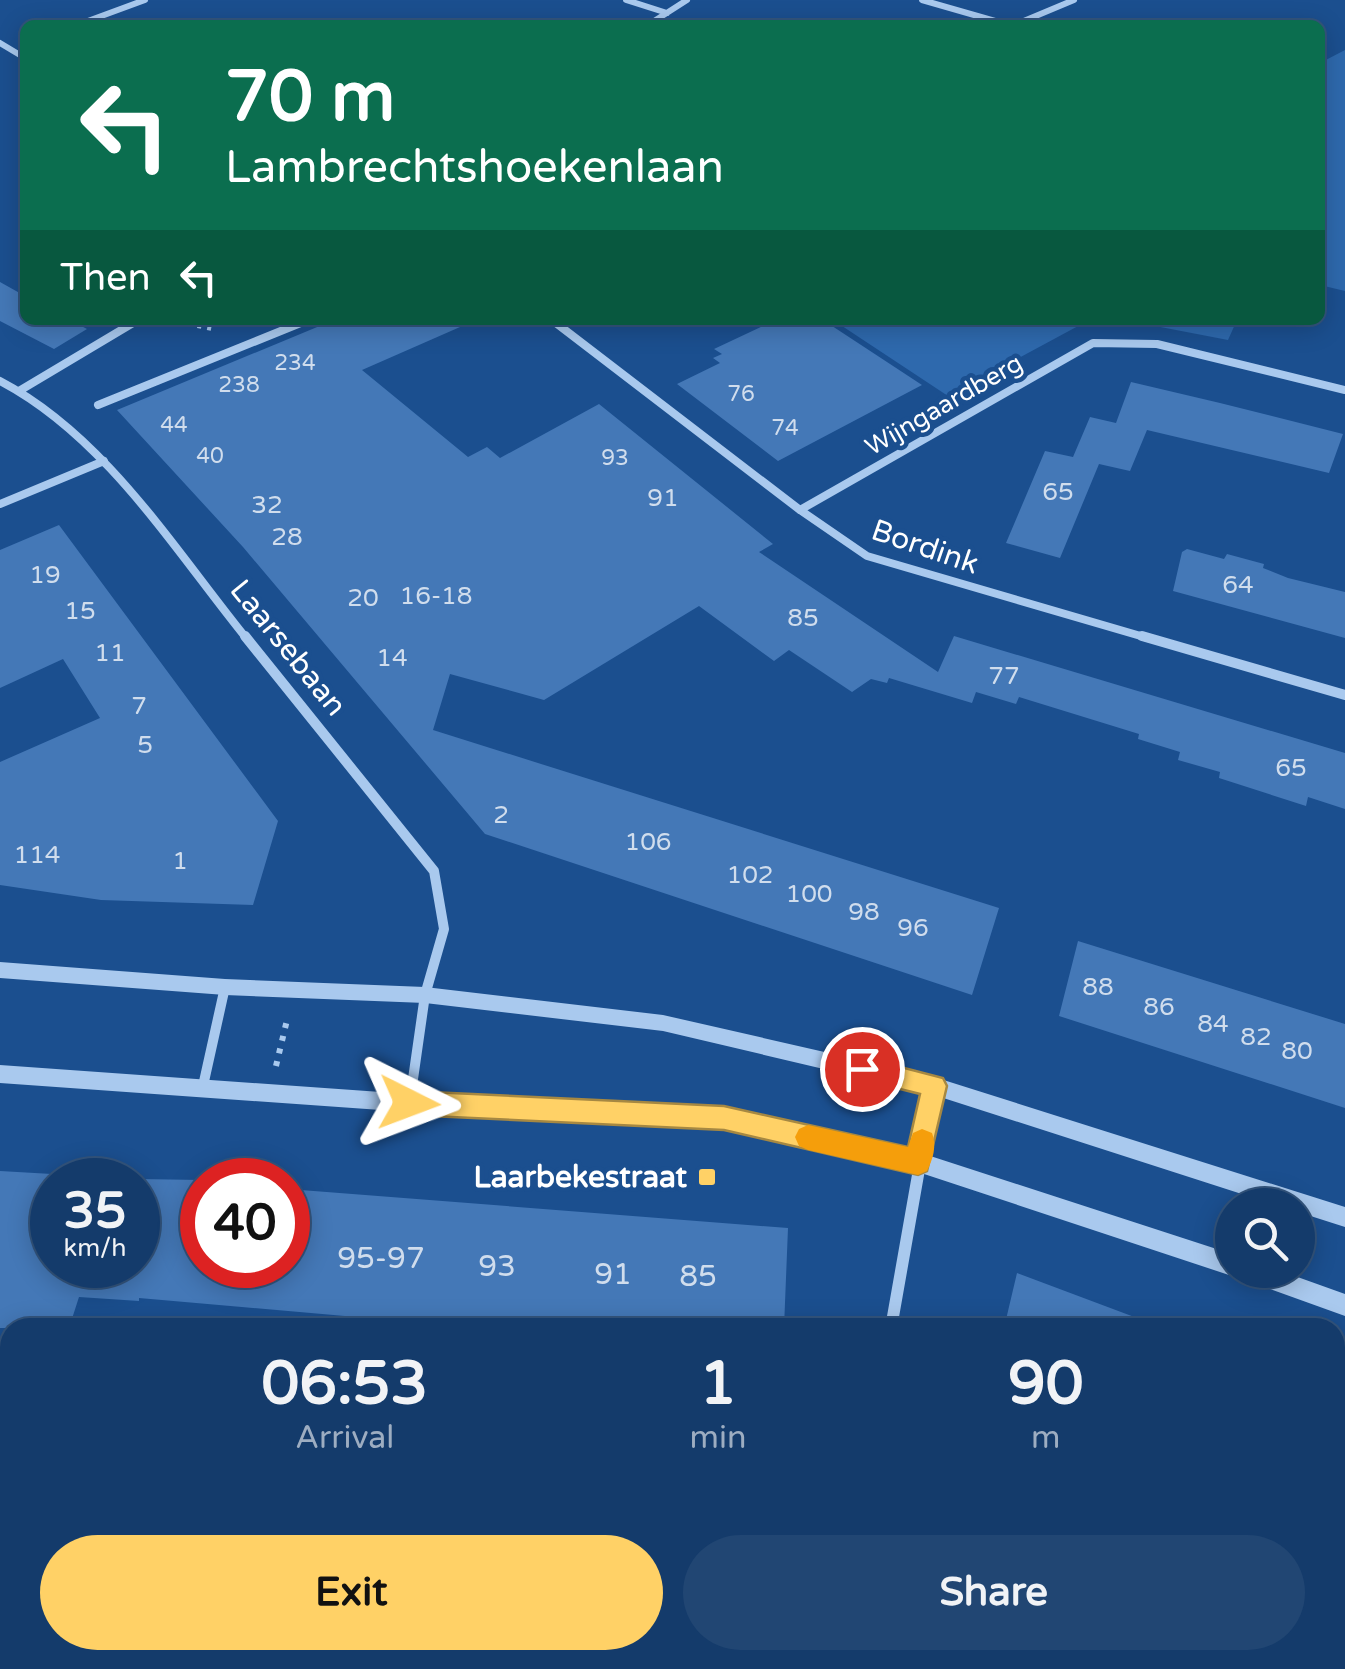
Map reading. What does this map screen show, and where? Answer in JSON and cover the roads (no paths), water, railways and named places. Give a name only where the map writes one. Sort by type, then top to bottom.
[{"type":"street","points":[[91,20],[144,0]]},
{"type":"street","points":[[626,0],[667,13]]},
{"type":"street","points":[[656,20],[687,0]]},
{"type":"street","points":[[922,0],[994,20]]},
{"type":"street","points":[[1024,20],[1074,0]]},
{"type":"street","points":[[0,43],[20,55]]},
{"type":"street","points":[[11,50],[20,46]]},
{"type":"street","points":[[19,390],[130,325]]},
{"type":"street","points":[[98,406],[296,325]]},
{"type":"street","name":"Bordink","points":[[559,325],[800,510],[867,556],[1345,695]]},
{"type":"street","name":"Wijngaardberg","points":[[800,510],[1093,343],[1157,344],[1345,390]]},
{"type":"street","name":"Laarsebaan","points":[[0,381],[19,390],[104,460],[434,871],[444,929],[426,994],[409,1103]]},
{"type":"street","points":[[0,504],[104,460]]},
{"type":"street","points":[[0,970],[225,987],[426,994],[663,1023],[934,1086],[1345,1218]]},
{"type":"street","points":[[202,1086],[225,987]]},
{"type":"street","points":[[0,1074],[409,1103],[724,1118],[918,1162],[1215,1259]]},
{"type":"street","points":[[893,1318],[934,1086]]},
{"type":"street","points":[[1298,1288],[1345,1305]]},
{"type":"place","name":"Laarbekestraat","points":[[707,1177]]}]
